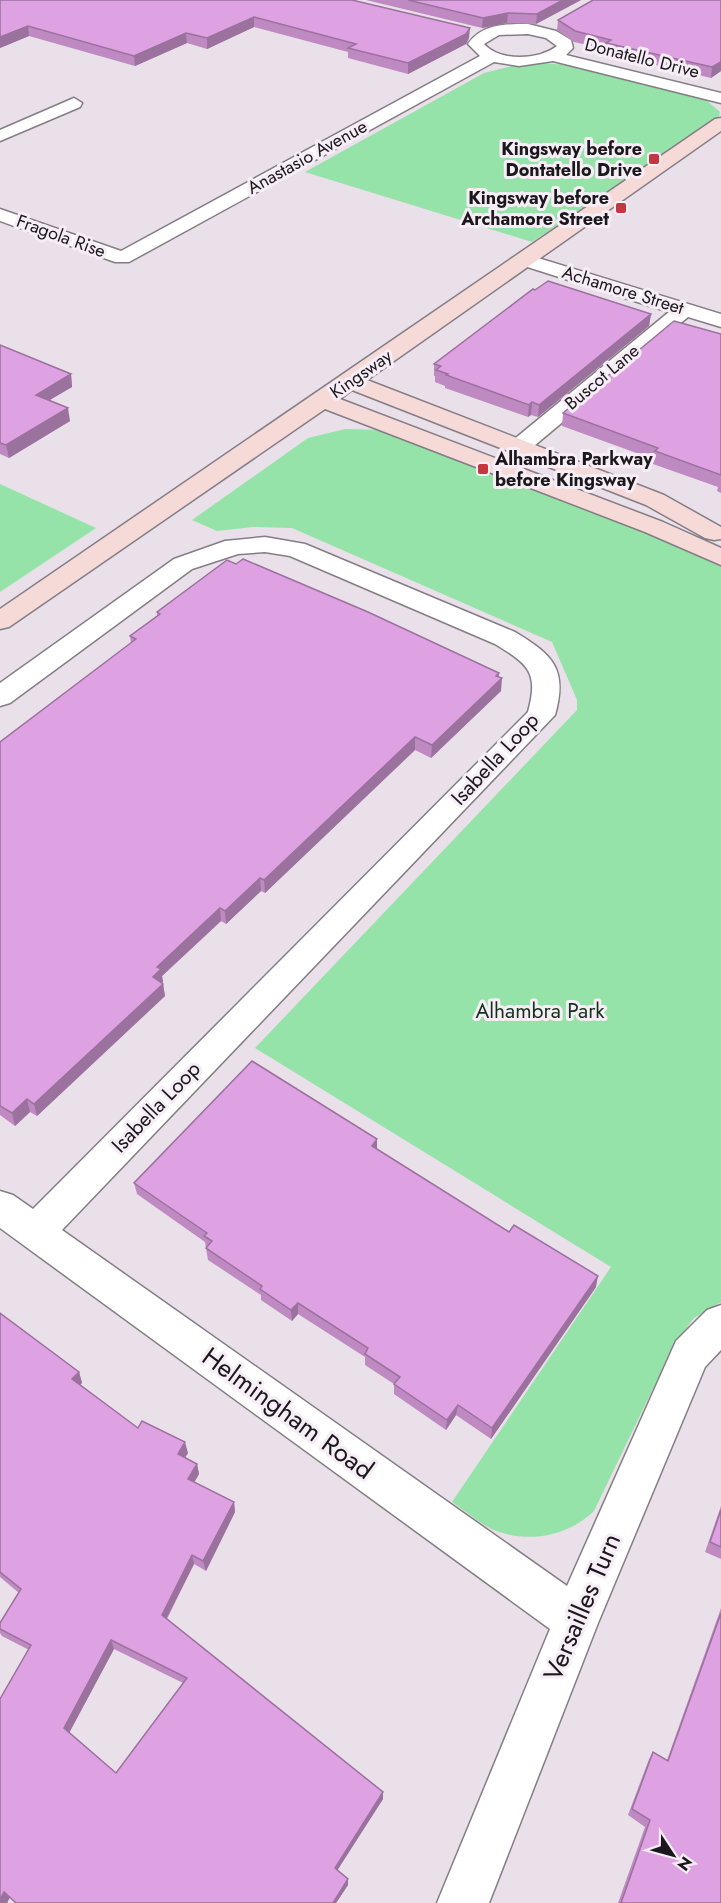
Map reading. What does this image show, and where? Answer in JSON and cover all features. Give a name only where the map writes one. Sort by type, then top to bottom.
[{"type":"street","points":[[540,31],[559,20]]},
{"type":"street","points":[[461,30],[483,35],[502,30],[540,31],[551,34],[565,43],[565,48],[553,56],[530,60],[492,56],[483,53],[476,44],[483,35]]},
{"type":"street","name":"Anastasio Avenue","points":[[122,258],[492,56]]},
{"type":"street","name":"Donatello Drive","points":[[553,56],[721,98]]},
{"type":"street","points":[[0,136],[74,103]]},
{"type":"street","name":"Kingsway","points":[[0,621],[324,400],[721,124]]},
{"type":"street","name":"Fragola Rise","points":[[0,215],[122,258]]},
{"type":"street","name":"Achamore Street","points":[[525,260],[721,321]]},
{"type":"street","name":"Buscot Lane","points":[[520,446],[685,309]]},
{"type":"street","points":[[350,381],[655,500],[721,537]]},
{"type":"street","points":[[324,400],[654,527],[721,557]]},
{"type":"street","name":"Isabella Loop","points":[[0,697],[183,564],[214,550],[243,543],[271,544],[296,549],[505,638],[532,654],[546,672],[548,693],[541,714],[35,1232]]},
{"type":"street","name":"Helmingham Road","points":[[0,1208],[576,1620]]},
{"type":"street","name":"Versailles Turn","points":[[463,1903],[576,1620],[690,1354],[721,1323]]},
{"type":"green space","points":[[520,64],[568,65],[705,99],[720,112],[719,117],[532,242],[305,172],[484,73]]},
{"type":"green space","name":"Alhambra Park","points":[[345,429],[384,430],[721,560],[721,1302],[694,1318],[675,1343],[594,1511],[573,1526],[550,1535],[525,1537],[493,1530],[452,1502],[611,1267],[255,1048],[577,710],[577,700],[552,642],[292,528],[253,527],[217,531],[192,520],[308,438]]},
{"type":"green space","points":[[0,484],[96,528],[0,592]]},
{"type":"building","points":[[0,0],[352,0],[470,28],[466,34],[408,63],[348,48],[356,44],[254,17],[207,38],[186,33],[134,56],[28,26],[0,37]]},
{"type":"building","points":[[408,0],[563,0],[537,14],[508,13],[483,18]]},
{"type":"building","points":[[593,0],[721,0],[721,62],[712,67],[606,43],[611,40],[575,31],[558,20]]},
{"type":"building","points":[[548,281],[651,314],[539,405],[532,402],[529,405],[436,370],[441,366],[434,364],[533,289],[535,290]]},
{"type":"building","points":[[674,321],[721,334],[721,475],[655,451],[658,448],[563,413]]},
{"type":"building","points":[[0,345],[71,374],[36,395],[68,408],[6,445],[0,443]]},
{"type":"building","points":[[243,559],[368,612],[499,673],[496,676],[502,678],[432,745],[415,737],[264,880],[260,878],[225,911],[220,908],[157,967],[161,969],[153,977],[163,984],[34,1104],[27,1099],[12,1113],[0,1106],[0,742],[136,639],[130,636],[160,614],[157,612],[227,560],[236,564]]},
{"type":"building","points":[[252,1061],[377,1139],[372,1146],[509,1232],[514,1225],[598,1276],[492,1428],[458,1405],[447,1420],[394,1384],[400,1377],[365,1354],[368,1348],[298,1303],[291,1310],[260,1289],[262,1286],[206,1248],[212,1241],[204,1236],[207,1233],[134,1183]]},
{"type":"building","points":[[0,1313],[79,1372],[72,1379],[138,1428],[142,1421],[185,1442],[178,1454],[197,1464],[188,1479],[234,1502],[203,1561],[192,1555],[162,1615],[383,1792],[335,1868],[348,1879],[333,1903],[16,1903],[4,1892],[0,1900],[0,1699],[31,1645],[0,1629],[0,1623],[21,1589],[0,1572]],"holes":[[[111,1640],[187,1678],[116,1773],[64,1728]]]},
{"type":"building","points":[[721,1510],[721,1547],[710,1542]]},
{"type":"building","points":[[721,1613],[721,1903],[621,1903],[650,1820],[632,1809],[653,1752],[668,1761]]},
{"type":"place","name":"Kingsway before Dontatello Drive","points":[[654,159]]},
{"type":"place","name":"Kingsway before Archamore Street","points":[[621,208]]},
{"type":"place","name":"Alhambra Parkway before Kingsway","points":[[483,469]]}]
